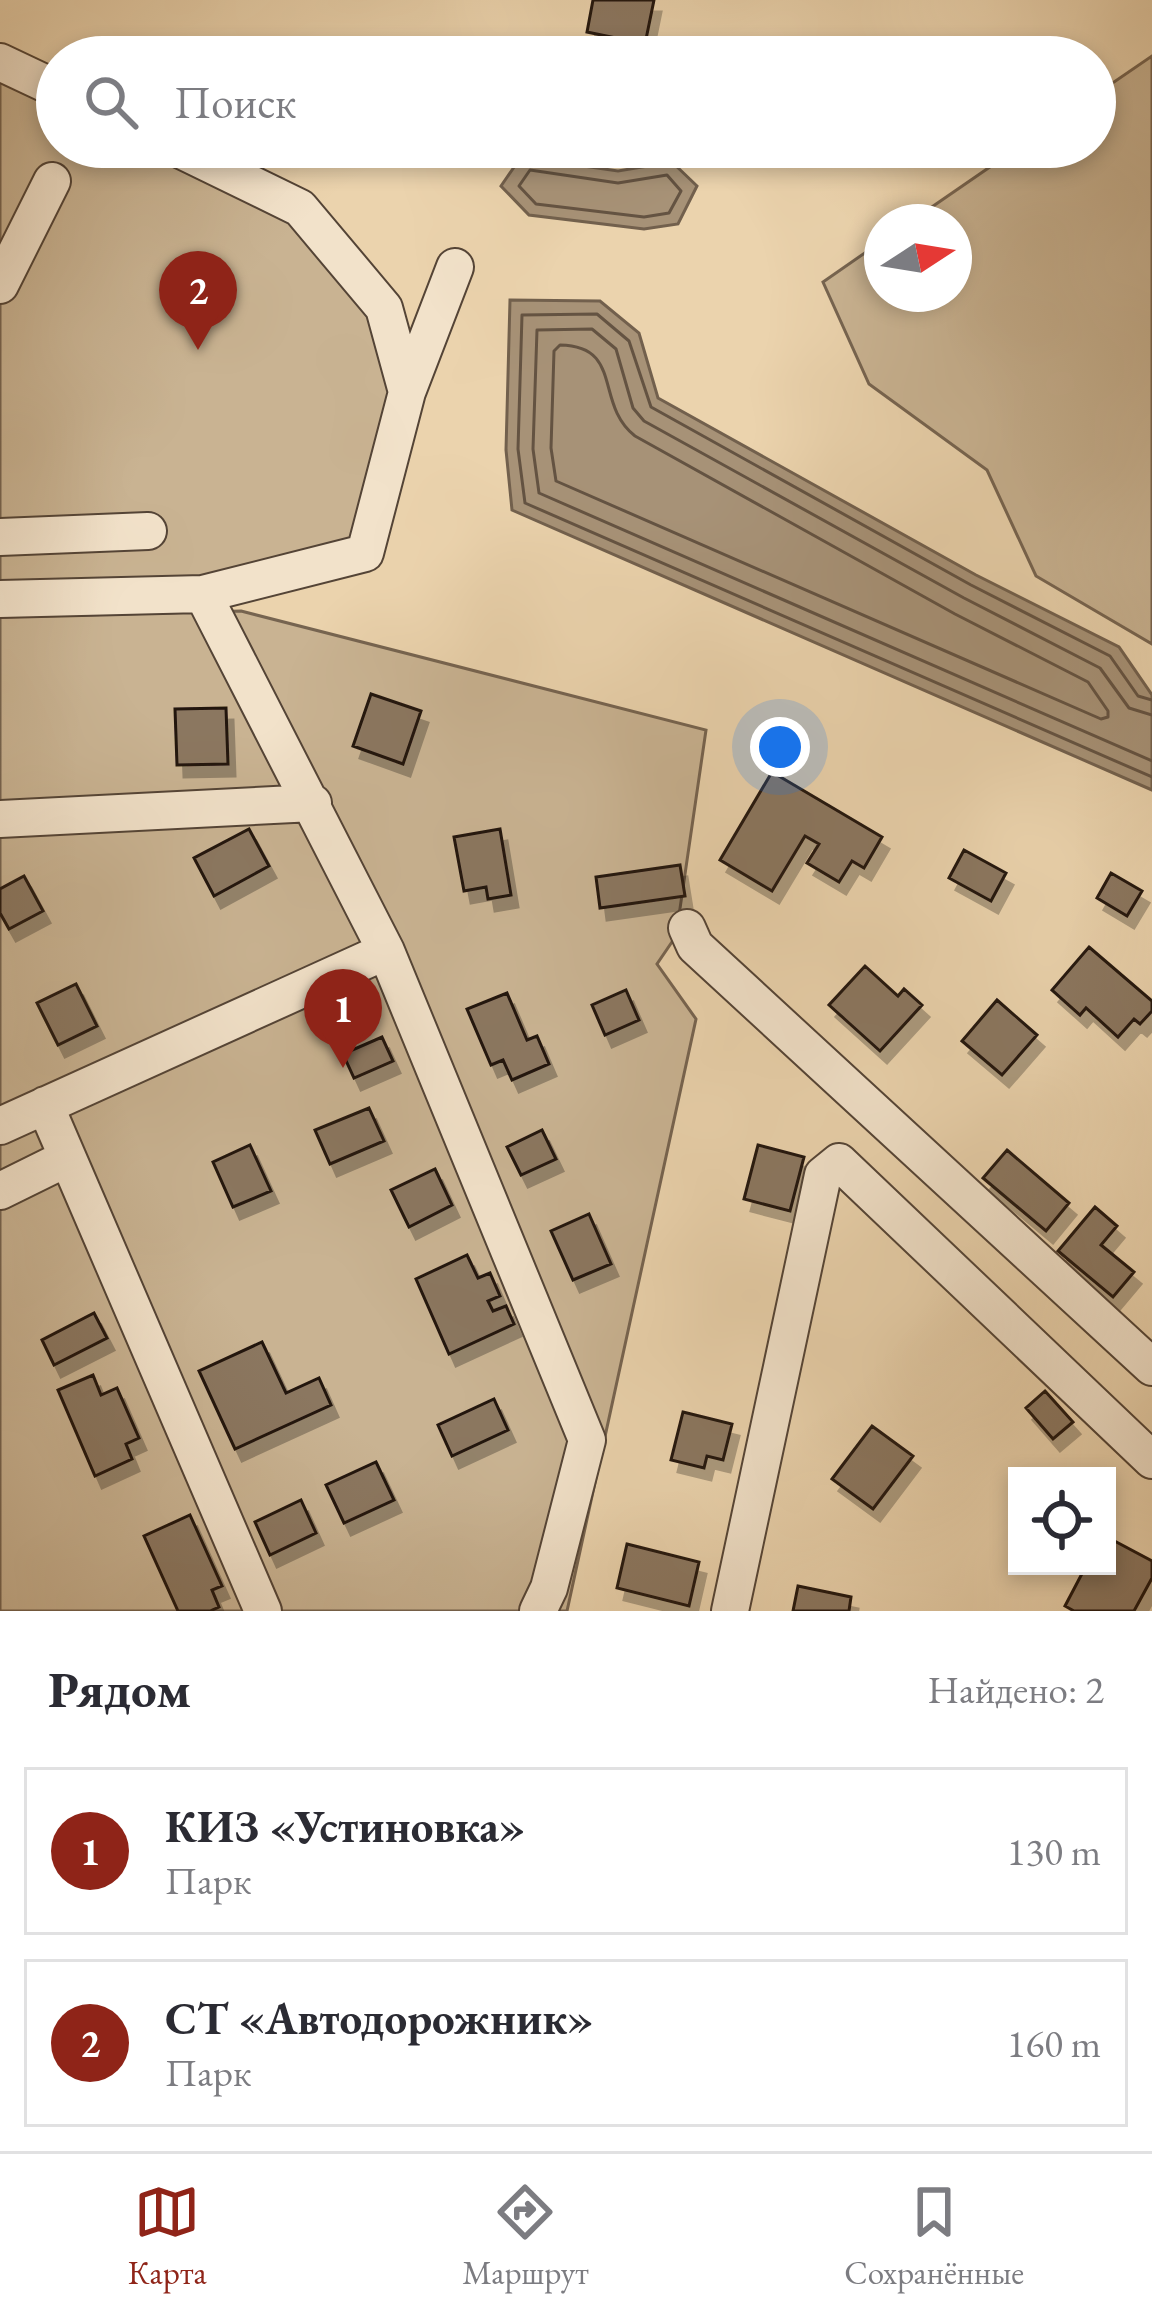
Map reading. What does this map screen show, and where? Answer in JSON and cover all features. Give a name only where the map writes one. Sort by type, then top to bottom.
[{"type":"street","points":[[0,62],[36,79]]},
{"type":"street","points":[[219,168],[300,208],[384,308],[407,392]]},
{"type":"street","points":[[0,285],[52,181]]},
{"type":"street","points":[[0,599],[203,594],[365,553],[407,392],[455,266]]},
{"type":"street","points":[[0,537],[148,531]]},
{"type":"street","points":[[203,594],[386,951],[587,1440],[549,1588],[538,1611]]},
{"type":"street","points":[[0,819],[313,803]]},
{"type":"street","points":[[687,928],[694,946],[1152,1367]]},
{"type":"street","points":[[0,1126],[386,951]]},
{"type":"street","points":[[44,1105],[262,1611]]},
{"type":"street","points":[[0,1191],[68,1158]]},
{"type":"street","points":[[730,1611],[823,1175],[838,1162],[1152,1460]]},
{"type":"shaded area","points":[[1152,56],[1152,644],[1036,576],[987,470],[869,384],[823,282],[864,254],[864,312],[972,312],[972,204],[936,204],[988,168],[1116,168],[1116,81]]},
{"type":"shaded area","points":[[0,65],[36,82],[36,168],[217,168],[300,208],[384,308],[407,392],[365,553],[222,590],[0,599]]},
{"type":"shaded area","points":[[241,611],[706,730],[676,936],[657,964],[696,1019],[567,1611],[0,1611],[0,617]]},
{"type":"water","points":[[513,168],[678,168],[697,186],[678,224],[644,229],[529,215],[501,186]]},
{"type":"water","points":[[510,300],[600,301],[639,333],[658,398],[976,575],[1119,647],[1152,695],[1152,790],[512,510],[506,450]]},
{"type":"building","points":[[593,0],[654,0],[647,36],[587,32]]},
{"type":"building","points":[[371,694],[421,711],[403,764],[353,746]]},
{"type":"building","points":[[226,708],[228,764],[177,765],[175,709]]},
{"type":"building","points":[[772,772],[882,837],[864,868],[852,861],[839,882],[807,863],[819,844],[805,836],[772,891],[720,860]]},
{"type":"building","points":[[249,829],[269,866],[214,896],[194,858]]},
{"type":"building","points":[[500,829],[511,895],[488,899],[486,887],[464,891],[454,837]]},
{"type":"building","points":[[964,850],[1006,873],[991,901],[949,878]]},
{"type":"building","points":[[680,865],[685,896],[600,908],[596,877]]},
{"type":"building","points":[[1111,873],[1142,891],[1127,916],[1097,898]]},
{"type":"building","points":[[24,876],[43,911],[9,929],[0,913],[0,889]]},
{"type":"building","points":[[1089,947],[1152,1001],[1152,1011],[1140,1024],[1134,1019],[1118,1037],[1086,1008],[1080,1015],[1052,990]]},
{"type":"building","points":[[865,966],[898,996],[904,989],[922,1005],[880,1051],[829,1005]]},
{"type":"building","points":[[76,984],[97,1026],[58,1045],[37,1003]]},
{"type":"building","points":[[626,990],[639,1020],[605,1035],[592,1005]]},
{"type":"building","points":[[507,993],[527,1040],[537,1036],[549,1064],[512,1080],[503,1060],[491,1065],[467,1009]]},
{"type":"building","points":[[997,1000],[1037,1035],[1002,1075],[962,1041]]},
{"type":"building","points":[[382,1037],[393,1061],[354,1078],[343,1054]]},
{"type":"building","points":[[369,1108],[384,1141],[330,1164],[315,1130]]},
{"type":"building","points":[[542,1130],[556,1159],[521,1175],[507,1147]]},
{"type":"building","points":[[250,1145],[271,1191],[233,1207],[213,1162]]},
{"type":"building","points":[[758,1145],[804,1157],[790,1211],[744,1199]]},
{"type":"building","points":[[1007,1150],[1069,1203],[1046,1231],[983,1178]]},
{"type":"building","points":[[435,1169],[452,1205],[409,1227],[391,1190]]},
{"type":"building","points":[[1095,1207],[1117,1226],[1101,1245],[1134,1272],[1113,1297],[1058,1251]]},
{"type":"building","points":[[589,1214],[611,1264],[573,1280],[551,1231]]},
{"type":"building","points":[[467,1255],[478,1278],[490,1273],[500,1296],[488,1301],[493,1311],[506,1306],[514,1324],[449,1354],[416,1279]]},
{"type":"building","points":[[94,1313],[107,1338],[54,1365],[42,1340]]},
{"type":"building","points":[[262,1342],[286,1393],[319,1378],[331,1405],[235,1449],[199,1371]]},
{"type":"building","points":[[93,1375],[101,1395],[117,1388],[139,1438],[126,1444],[132,1459],[95,1476],[58,1390]]},
{"type":"building","points":[[1045,1391],[1073,1422],[1053,1439],[1026,1408]]},
{"type":"building","points":[[494,1399],[508,1430],[452,1456],[438,1425]]},
{"type":"building","points":[[683,1412],[732,1424],[723,1460],[707,1456],[704,1468],[671,1460]]},
{"type":"building","points":[[872,1426],[913,1456],[873,1509],[832,1479]]},
{"type":"building","points":[[376,1462],[394,1500],[344,1523],[326,1485]]},
{"type":"building","points":[[301,1500],[316,1533],[270,1555],[255,1522]]},
{"type":"building","points":[[190,1515],[222,1586],[212,1590],[219,1607],[210,1611],[178,1611],[144,1536]]},
{"type":"building","points":[[1116,1542],[1152,1561],[1152,1578],[1134,1611],[1074,1611],[1065,1606],[1081,1575],[1116,1575]]},
{"type":"building","points":[[627,1544],[699,1562],[689,1606],[617,1588]]},
{"type":"building","points":[[798,1586],[851,1597],[849,1611],[793,1611]]},
{"type":"place","name":"СТ «Автодорожник»","points":[[198,350]]},
{"type":"place","name":"КИЗ «Устиновка»","points":[[343,1068]]}]
